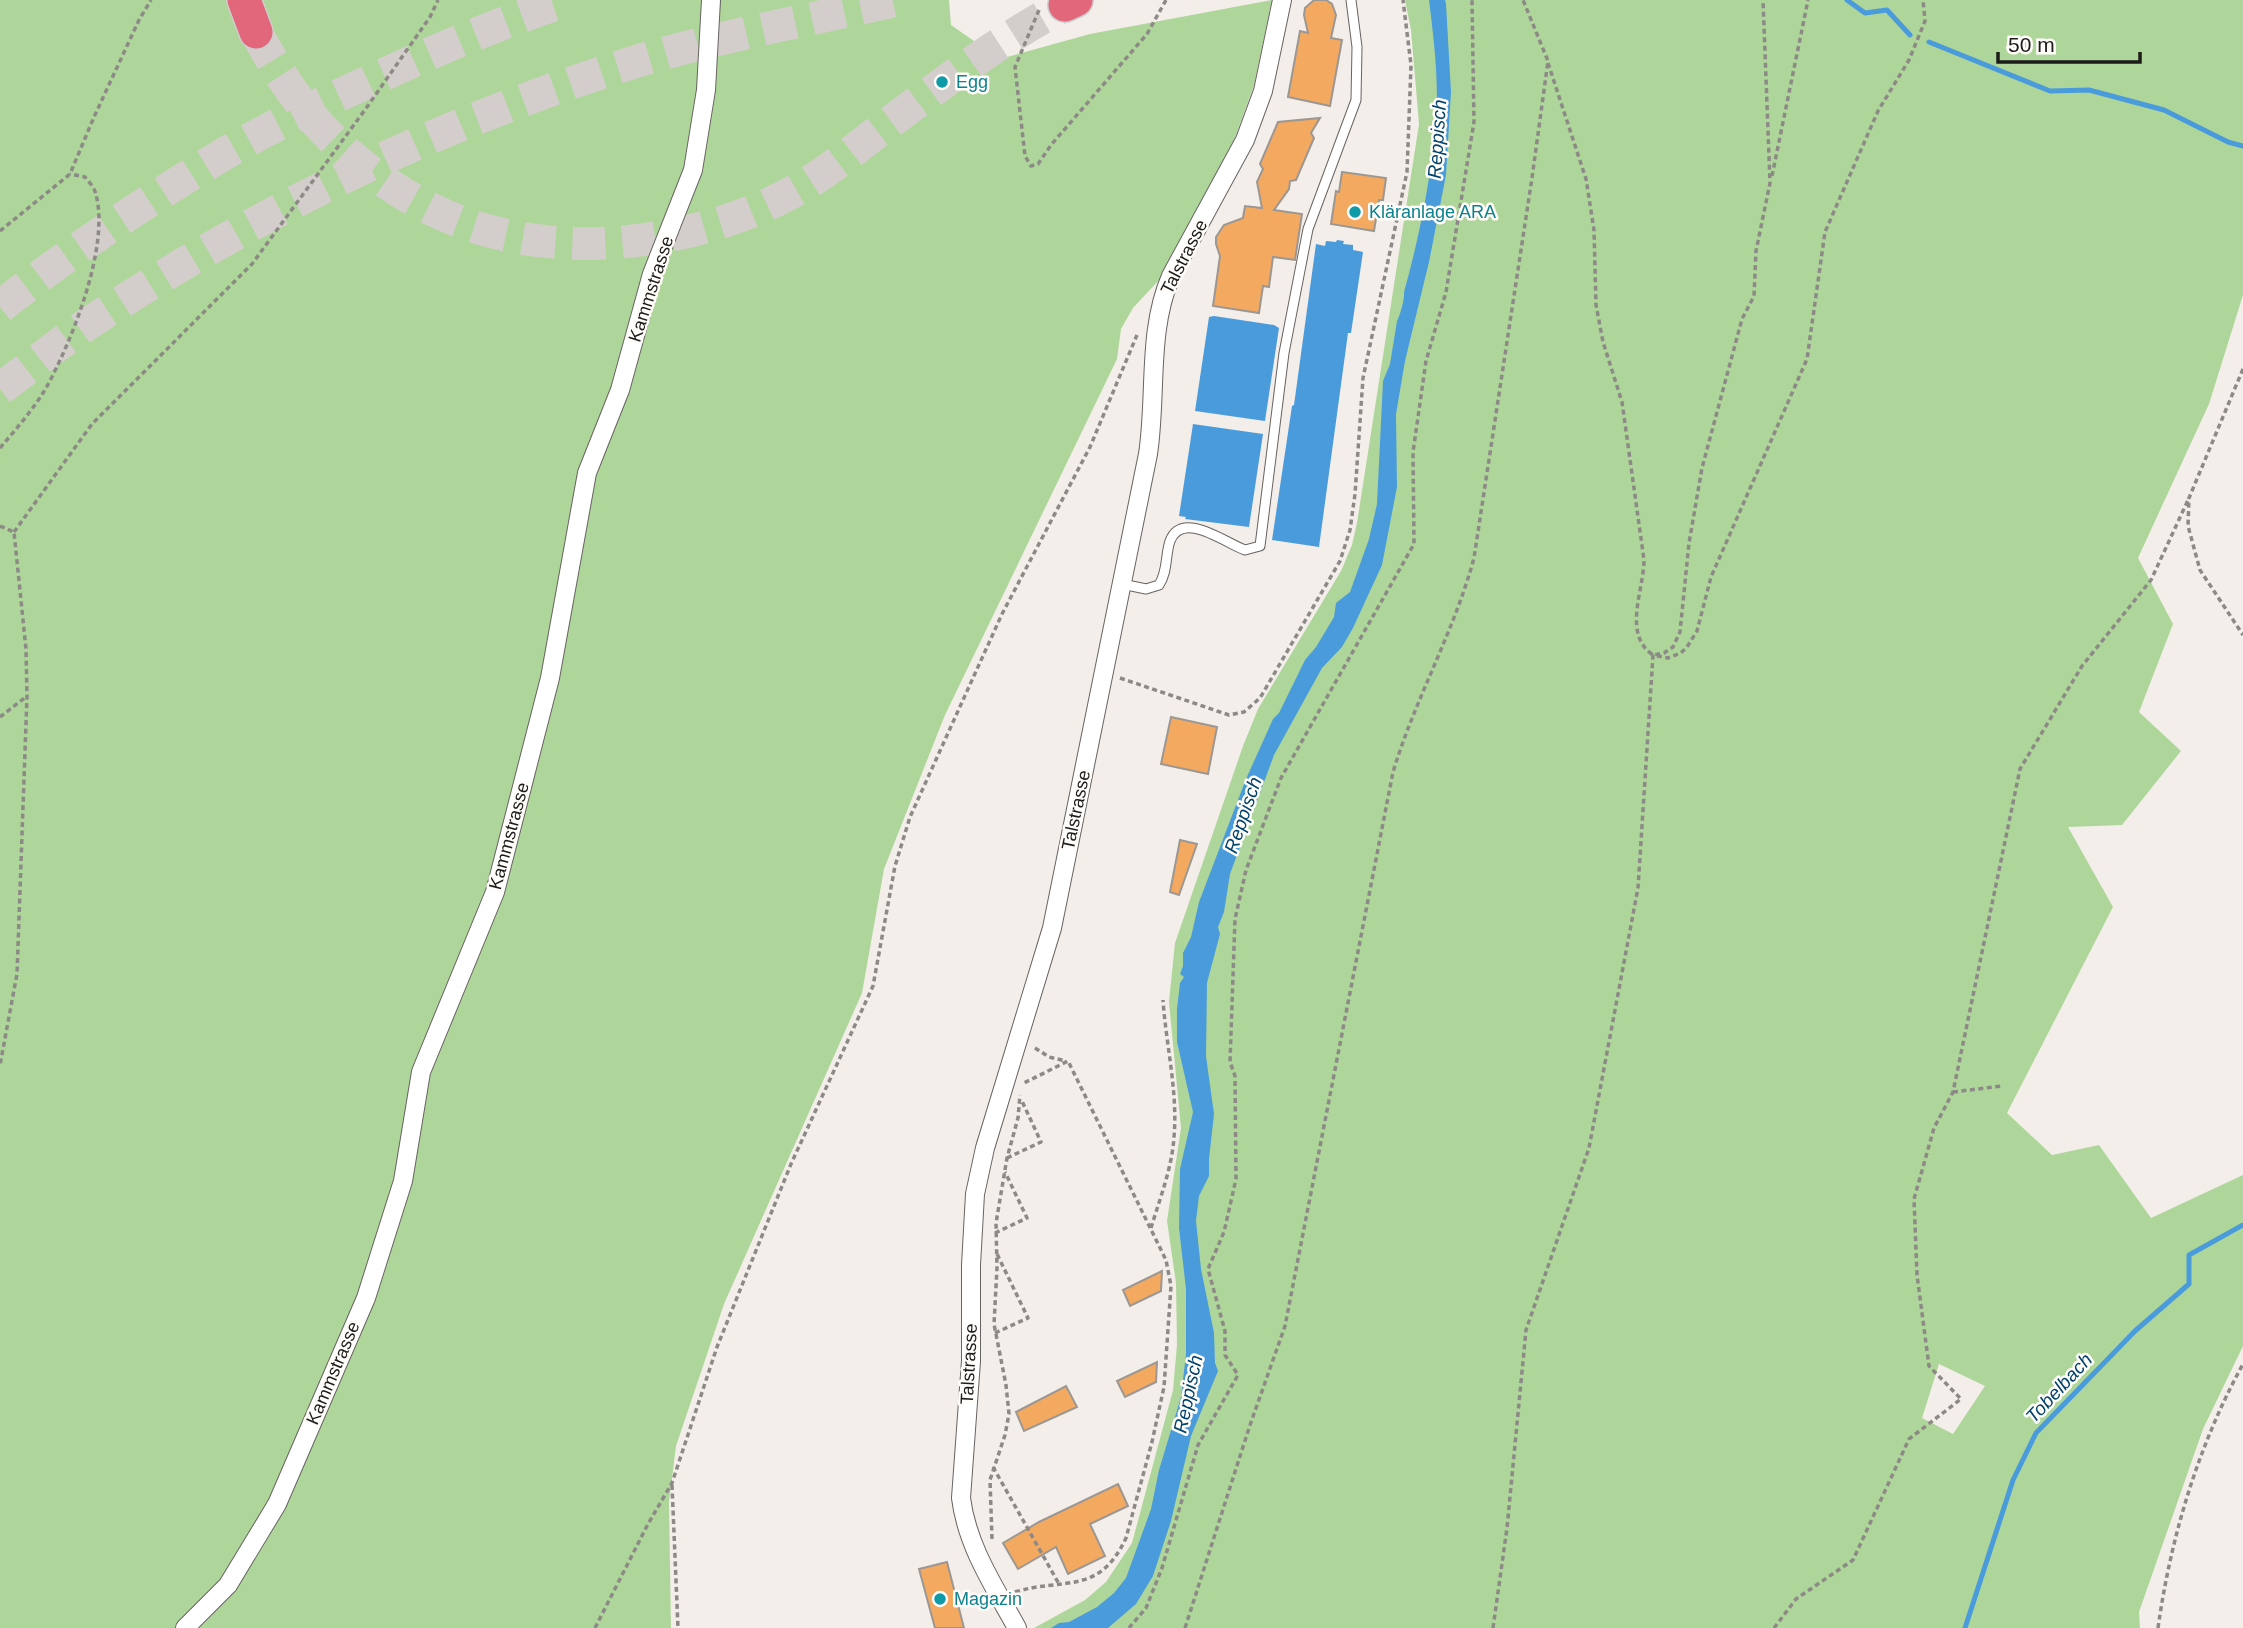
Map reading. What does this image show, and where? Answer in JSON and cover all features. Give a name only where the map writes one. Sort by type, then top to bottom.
[{"type":"highway","points":[[244,0],[256,32]]},
{"type":"street","name":"Kammstrasse","points":[[185,1628],[228,1585],[278,1504],[366,1298],[403,1181],[421,1072],[495,891],[550,678],[587,473],[620,390],[652,274],[693,170],[706,90],[711,0]]},
{"type":"street","name":"Talstrasse","points":[[1017,1628],[970,1537],[961,1498],[971,1361],[973,1212],[985,1149],[1052,928],[1151,435],[1159,312],[1171,276],[1245,140],[1263,91],[1282,0]]},
{"type":"lane","points":[[1122,584],[1146,589],[1159,585],[1164,577],[1170,540],[1185,529],[1200,528],[1245,550],[1260,546],[1284,353],[1308,229],[1356,100],[1357,47],[1351,0]]},
{"type":"path","points":[[0,231],[70,174],[150,0]]},
{"type":"path","points":[[0,1065],[17,974],[27,696],[26,649],[14,532],[92,424],[252,264],[367,107],[430,17],[438,0]]},
{"type":"path","points":[[1061,4],[1015,67],[1025,156],[1031,166],[1038,164],[1051,145],[1147,34],[1166,0]]},
{"type":"path","points":[[1104,675],[1138,683],[1229,715],[1244,712],[1260,698],[1340,561],[1352,518],[1363,378],[1407,172],[1411,65],[1403,0]]},
{"type":"path","points":[[1129,1628],[1146,1608],[1162,1568],[1198,1444],[1238,1375],[1225,1355],[1225,1331],[1208,1269],[1224,1232],[1236,1180],[1235,1076],[1230,1062],[1235,919],[1246,870],[1281,778],[1414,544],[1415,439],[1426,361],[1446,292],[1474,122],[1472,0]]},
{"type":"path","points":[[1523,0],[1548,61],[1586,179],[1594,230],[1597,305],[1603,342],[1622,402],[1643,545],[1644,575],[1636,618],[1637,631],[1646,650],[1653,655],[1668,657],[1681,653],[1688,647],[1697,631],[1710,577],[1807,359],[1825,232],[1878,111],[1909,60],[1925,21],[1923,0]]},
{"type":"path","points":[[1763,0],[1770,183]]},
{"type":"path","points":[[1653,655],[1664,653],[1673,647],[1680,632],[1698,487],[1742,319],[1754,296],[1756,251],[1808,0]]},
{"type":"path","points":[[1185,1628],[1285,1326],[1393,772],[1416,704],[1459,607],[1474,558],[1548,61]]},
{"type":"path","points":[[0,448],[44,390],[71,338],[95,262],[99,210],[96,192],[85,177],[70,174]]},
{"type":"path","points":[[595,1628],[672,1483],[716,1347],[791,1164],[873,986],[895,866],[910,817],[1002,614],[1090,447],[1137,334],[1144,322],[1159,312]]},
{"type":"path","points":[[1774,1628],[1796,1599],[1853,1560],[1909,1439],[1961,1399],[1929,1366],[1917,1275],[1914,1199],[1934,1128],[1953,1093],[2021,769],[2082,666],[2151,580],[2243,369]]},
{"type":"path","points":[[2189,498],[2188,526],[2200,570],[2243,635]]},
{"type":"path","points":[[0,526],[14,532]]},
{"type":"path","points":[[1493,1628],[1507,1528],[1526,1330],[1589,1148],[1638,888],[1653,655]]},
{"type":"path","points":[[0,717],[27,696]]},
{"type":"path","points":[[1151,1230],[1170,1163],[1174,1138],[1163,1000]]},
{"type":"path","points":[[1031,1044],[1049,1058],[1068,1061]]},
{"type":"path","points":[[1000,1596],[1033,1586],[1078,1583],[1105,1569],[1120,1550],[1126,1538],[1152,1442],[1164,1387],[1171,1286],[1169,1269],[1068,1061]]},
{"type":"path","points":[[1007,1158],[1041,1142],[1021,1099],[1018,1086],[1068,1061]]},
{"type":"path","points":[[1953,1093],[2003,1086]]},
{"type":"path","points":[[992,1539],[989,1498],[993,1466],[1005,1436],[1009,1414],[995,1333],[996,1214],[1021,1099]]},
{"type":"path","points":[[995,1233],[1027,1217],[1004,1170]]},
{"type":"path","points":[[995,1333],[1028,1318],[996,1252]]},
{"type":"path","points":[[2158,1628],[2173,1547],[2186,1499],[2214,1423],[2243,1364]]},
{"type":"path","points":[[993,1466],[1059,1584]]},
{"type":"path","points":[[672,1483],[676,1525],[678,1628]]},
{"type":"green space","points":[[0,0],[949,0],[951,25],[1000,59],[1090,34],[1272,0],[1254,85],[1230,151],[1159,280],[1133,308],[1121,329],[1117,359],[945,715],[884,869],[862,993],[724,1304],[676,1446],[669,1502],[671,1628],[0,1628]]},
{"type":"green space","points":[[1405,0],[2243,0],[2243,295],[2209,404],[2138,558],[2173,624],[2139,712],[2181,751],[2122,825],[2068,827],[2113,907],[2007,1113],[2052,1155],[2099,1145],[2151,1218],[2243,1175],[2243,1346],[2203,1429],[2139,1612],[2140,1628],[1034,1628],[1085,1600],[1106,1582],[1132,1543],[1173,1390],[1177,1345],[1176,1283],[1167,1221],[1181,1128],[1169,1002],[1175,943],[1258,709],[1341,571],[1352,545],[1419,124],[1411,30]],"holes":[[[1939,1364],[1985,1386],[1953,1434],[1922,1418]]]},
{"type":"water","name":"Reppisch","points":[[1429,0],[1445,0],[1446,4],[1451,92],[1446,175],[1396,414],[1397,487],[1382,565],[1353,628],[1342,647],[1322,668],[1274,755],[1230,874],[1224,912],[1218,927],[1220,934],[1207,983],[1206,1056],[1214,1114],[1209,1176],[1199,1196],[1196,1221],[1218,1371],[1191,1436],[1171,1521],[1153,1576],[1136,1604],[1108,1628],[1051,1628],[1097,1607],[1114,1593],[1126,1578],[1151,1509],[1159,1470],[1181,1397],[1186,1354],[1186,1289],[1179,1228],[1180,1169],[1193,1112],[1177,1042],[1177,1009],[1180,983],[1184,977],[1180,974],[1183,953],[1191,937],[1199,902],[1246,779],[1273,719],[1279,713],[1305,660],[1334,617],[1336,603],[1350,592],[1369,539],[1377,504],[1383,381],[1390,364],[1397,321],[1419,231],[1433,150],[1437,81]]},
{"type":"water","points":[[1337,240],[1353,245],[1353,250],[1363,252],[1351,333],[1348,333],[1319,547],[1272,540],[1316,244],[1325,246],[1326,241]]},
{"type":"water","points":[[1209,317],[1279,328],[1265,421],[1195,411]]},
{"type":"water","points":[[1193,424],[1263,434],[1249,527],[1179,516]]},
{"type":"building","points":[[1314,0],[1326,0],[1332,4],[1336,15],[1331,38],[1342,40],[1330,106],[1288,97],[1300,31],[1308,33],[1305,8]]},
{"type":"building","points":[[1320,118],[1311,133],[1314,138],[1296,180],[1290,181],[1289,189],[1274,210],[1302,214],[1295,260],[1273,257],[1269,287],[1263,286],[1259,313],[1213,306],[1220,256],[1216,237],[1224,225],[1243,218],[1245,206],[1262,208],[1257,182],[1263,169],[1260,164],[1278,122]]},
{"type":"building","name":"Kläranlage ARA","points":[[1342,172],[1386,178],[1374,231],[1331,224]]},
{"type":"building","points":[[1171,717],[1217,727],[1208,774],[1161,764]]},
{"type":"building","points":[[1180,840],[1197,844],[1179,895],[1170,892]]},
{"type":"building","points":[[1162,1271],[1161,1291],[1130,1306],[1123,1290]]},
{"type":"building","points":[[1157,1362],[1156,1382],[1125,1397],[1117,1381]]},
{"type":"building","points":[[1066,1386],[1077,1407],[1024,1431],[1016,1412]]},
{"type":"building","points":[[1118,1484],[1128,1506],[1090,1524],[1105,1556],[1068,1574],[1056,1547],[1018,1569],[1003,1543],[1039,1522]]},
{"type":"building","name":"Magazin","points":[[947,1562],[964,1628],[935,1628],[919,1569]]},
{"type":"waterway","points":[[1847,0],[1865,13],[1887,10],[1910,35]]},
{"type":"waterway","points":[[1929,42],[2050,91],[2089,90],[2164,110],[2228,142],[2243,146]]},
{"type":"waterway","name":"Tobelbach","points":[[1965,1628],[2013,1480],[2036,1433],[2135,1331],[2189,1284],[2189,1255],[2243,1225]]},
{"type":"tunnel","points":[[0,307],[135,210],[259,134],[430,54],[498,25],[568,0]]},
{"type":"tunnel","points":[[0,389],[89,323],[220,242],[287,206],[425,140],[568,84],[641,60],[737,35],[898,0]]},
{"type":"tunnel","points":[[256,32],[281,76],[326,133],[360,164],[399,191],[461,222],[503,235],[547,242],[593,243],[684,233],[770,204],[838,163],[973,62],[1065,5]]},
{"type":"place","name":"Egg","points":[[942,82]]},
{"type":"place","name":"Kläranlage ARA","points":[[1355,212]]},
{"type":"place","name":"Magazin","points":[[940,1599]]}]
